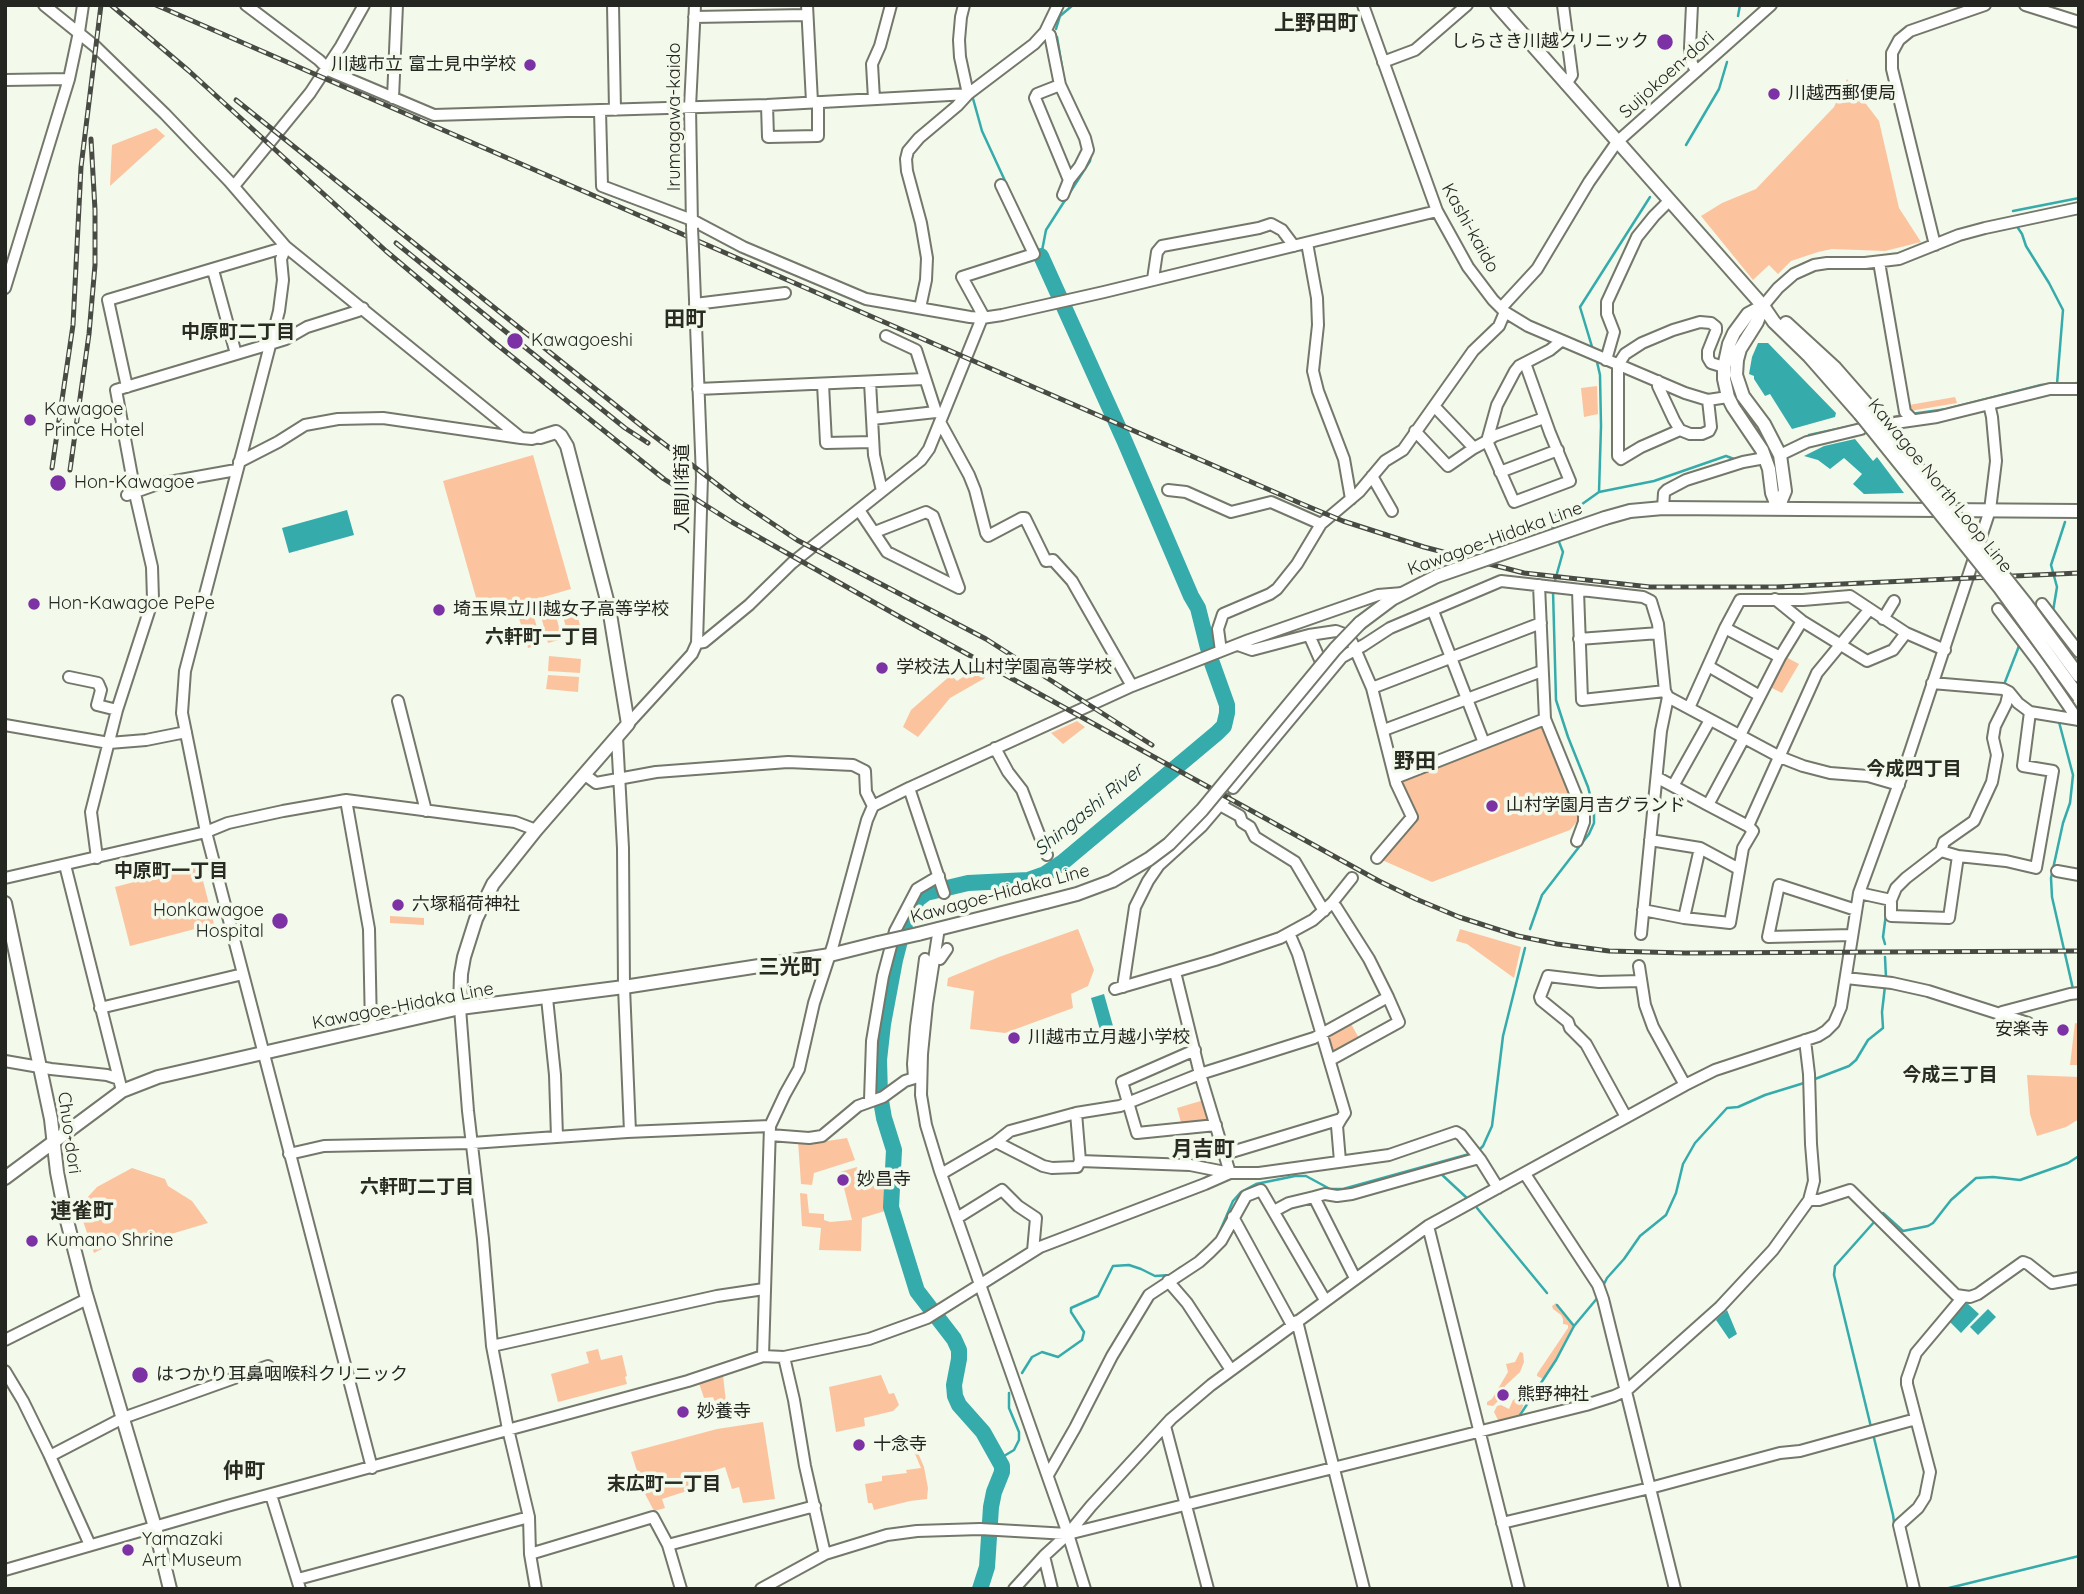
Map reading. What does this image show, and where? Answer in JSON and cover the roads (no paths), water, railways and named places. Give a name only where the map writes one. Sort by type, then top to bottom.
[{"type":"main road","name":"Kawagoe North Loop Line","points":[[1497,5],[1762,306],[1779,316],[1835,368],[2079,697]]},
{"type":"main road","points":[[1762,306],[1748,314],[1740,323],[1729,344],[1724,367],[1728,397],[1757,440],[1769,468],[1772,493],[1778,508]]},
{"type":"main road","points":[[1762,306],[1757,322],[1741,349],[1736,375],[1744,396],[1764,424],[1780,455],[1785,491],[1778,508]]},
{"type":"main road","name":"Kawagoe North Loop Line","points":[[1865,411],[2014,589],[2079,676]]},
{"type":"main road","points":[[460,1008],[464,957],[476,919],[493,884],[628,724],[610,608],[566,446],[556,432],[540,437]]},
{"type":"main road","name":"Kawagoe-Hidaka Line","points":[[5,1178],[120,1085],[460,1008],[624,987],[830,955],[1077,894],[1112,881],[1133,870],[1169,844],[1202,810],[1335,649],[1360,623],[1403,593],[1437,576],[1605,518],[1630,511],[1663,508],[2079,511]]},
{"type":"main road","name":"Chuo-dori","points":[[5,903],[55,1140],[60,1193],[87,1299],[155,1527],[170,1589]]},
{"type":"street","points":[[44,5],[79,32],[165,114],[234,186],[286,247],[521,438]]},
{"type":"street","points":[[5,288],[11,248],[69,79],[83,5]]},
{"type":"street","points":[[246,5],[330,71],[433,115],[766,105],[972,91]]},
{"type":"street","points":[[234,186],[297,111],[341,46],[364,5]]},
{"type":"street","points":[[393,98],[397,5]]},
{"type":"street","points":[[613,5],[615,110]]},
{"type":"street","points":[[874,99],[872,64],[891,5]]},
{"type":"street","points":[[964,5],[959,40],[972,91]]},
{"type":"street","points":[[920,308],[927,258],[908,171],[908,151],[972,91],[1034,44],[1045,32],[1058,5]]},
{"type":"street","name":"Kashi-kaido","points":[[1363,5],[1437,211],[1483,289],[1503,310],[1528,326],[1561,341],[1692,396],[1708,400],[1728,397]]},
{"type":"street","points":[[1383,62],[1416,50],[1467,5]]},
{"type":"street","points":[[1563,5],[1572,75],[1566,84]]},
{"type":"street","points":[[1692,5],[1690,48],[1692,64],[1697,71]]},
{"type":"street","name":"Suijokoen-dori","points":[[1221,651],[1218,628],[1223,614],[1277,589],[1297,564],[1321,524],[1351,499],[1385,461],[1403,450],[1473,351],[1499,326],[1503,310],[1537,269],[1589,182],[1617,142],[1771,5]]},
{"type":"street","points":[[1935,245],[1892,69],[1892,53],[1899,40],[1910,31],[1985,5]]},
{"type":"street","points":[[2025,5],[2079,22]]},
{"type":"street","points":[[695,11],[807,10],[818,136],[768,137],[766,105]]},
{"type":"street","name":"Irumagawa-kaido","points":[[692,224],[690,107],[695,11]]},
{"type":"street","points":[[1045,32],[1050,35],[1060,85],[1088,150],[1063,195]]},
{"type":"street","points":[[5,80],[69,79]]},
{"type":"street","points":[[1060,85],[1037,94],[1035,98],[1069,180]]},
{"type":"street","points":[[600,111],[602,186],[866,299],[983,318],[1437,211]]},
{"type":"street","points":[[983,318],[962,277],[1034,254],[1001,185]]},
{"type":"street","points":[[1606,360],[1614,332],[1607,314],[1607,302],[1637,237],[1669,201]]},
{"type":"street","points":[[1762,306],[1802,270],[1827,263],[1899,259],[1959,235],[2079,208]]},
{"type":"street","points":[[1153,279],[1157,252],[1162,246],[1259,228],[1271,223],[1282,230],[1294,246]]},
{"type":"street","name":"入間川街道","points":[[692,224],[702,477],[697,643]]},
{"type":"street","points":[[1307,243],[1317,298],[1318,325],[1313,371],[1344,459],[1351,499]]},
{"type":"street","points":[[127,387],[107,300],[286,247]]},
{"type":"street","points":[[286,247],[281,259],[284,280],[282,294],[185,671],[181,703],[206,832],[372,1468]]},
{"type":"street","points":[[1879,262],[1909,416]]},
{"type":"street","points":[[213,270],[236,354]]},
{"type":"street","points":[[695,304],[785,293]]},
{"type":"street","points":[[97,858],[91,818],[121,695],[153,599],[152,567],[132,493],[116,390],[270,345],[307,327],[363,308]]},
{"type":"street","points":[[628,724],[692,654],[697,643],[704,642],[750,605],[792,563],[921,460],[929,449],[940,416],[983,318]]},
{"type":"street","points":[[1680,430],[1621,459],[1618,456],[1618,365],[1625,354],[1642,343],[1684,326],[1700,322],[1711,323],[1716,327],[1708,358],[1711,363],[1724,367]]},
{"type":"street","points":[[886,337],[916,350],[924,379],[975,490],[988,536],[1022,518],[1025,519],[1046,561],[1054,559],[1072,582],[1132,686]]},
{"type":"street","points":[[1525,363],[1570,481],[1514,502],[1487,441],[1497,405],[1515,371],[1525,363],[1550,351],[1561,341]]},
{"type":"street","points":[[698,389],[924,379]]},
{"type":"street","points":[[1658,381],[1661,394],[1680,430],[1690,434],[1709,431],[1711,427],[1708,400]]},
{"type":"street","points":[[870,382],[874,455],[882,491]]},
{"type":"street","points":[[824,384],[826,443],[873,442]]},
{"type":"street","points":[[1895,423],[1909,416],[1937,417],[2050,389],[2079,389]]},
{"type":"street","points":[[1014,1589],[1068,1534],[1165,1426],[1231,1370],[1428,1226],[1715,1070],[1805,1040],[1826,1031],[1834,1023],[1841,1007],[1859,893],[1899,785],[1990,510],[1996,461],[1989,404]]},
{"type":"street","points":[[1434,406],[1474,448]]},
{"type":"street","points":[[872,419],[940,416]]},
{"type":"street","points":[[132,493],[238,466],[306,425],[338,419],[383,418],[521,438],[540,437]]},
{"type":"street","points":[[1415,431],[1448,466],[1494,436],[1544,418]]},
{"type":"street","points":[[1780,455],[1807,442],[1861,429]]},
{"type":"street","points":[[1500,472],[1558,450]]},
{"type":"street","points":[[1663,508],[1664,493],[1676,485],[1725,467],[1765,458]]},
{"type":"street","points":[[1372,477],[1392,512]]},
{"type":"street","points":[[1168,490],[1186,492],[1231,512],[1272,502],[1321,524]]},
{"type":"street","points":[[859,510],[887,552],[958,588],[933,516],[926,512],[875,532]]},
{"type":"street","points":[[1233,788],[1342,657],[1390,628],[1501,581],[1643,597],[1651,601],[1659,633],[1666,694],[1641,934]]},
{"type":"street","points":[[1548,586],[1541,624],[1545,719],[1584,815],[1577,841]]},
{"type":"street","points":[[1578,591],[1582,700],[1666,694],[1780,757],[1803,766],[1830,773],[1868,776],[1899,785]]},
{"type":"street","points":[[764,1356],[770,1131],[799,1069],[814,1003],[873,806],[1132,686],[1378,595],[1403,593]]},
{"type":"street","points":[[1689,708],[1740,600],[1803,600],[1850,596],[1906,633],[1945,650]]},
{"type":"street","points":[[1775,600],[1802,621],[1867,661],[1894,650],[1906,633]]},
{"type":"street","points":[[1883,619],[1894,601]]},
{"type":"street","points":[[2042,604],[2079,652]]},
{"type":"street","points":[[1998,609],[2078,720]]},
{"type":"street","points":[[1748,827],[1817,673],[1869,610]]},
{"type":"street","points":[[1433,611],[1484,744]]},
{"type":"street","points":[[1708,805],[1760,696],[1802,621]]},
{"type":"street","points":[[1372,688],[1541,624]]},
{"type":"street","points":[[1725,628],[1780,657]]},
{"type":"street","points":[[1238,645],[1252,650],[1309,635],[1336,631],[1347,635],[1356,649],[1372,688],[1395,778],[1412,817],[1377,858]]},
{"type":"street","points":[[1579,639],[1659,633]]},
{"type":"street","points":[[1309,635],[1327,674]]},
{"type":"street","points":[[1707,666],[1760,696]]},
{"type":"street","points":[[1384,730],[1542,671]]},
{"type":"street","points":[[69,677],[98,683],[101,690],[97,705],[117,710]]},
{"type":"street","points":[[1932,684],[1975,686],[2009,692],[2030,712],[2078,720]]},
{"type":"street","points":[[101,690],[121,695]]},
{"type":"street","points":[[1958,856],[1949,918],[1891,916],[1891,900],[1896,888],[1941,851],[1944,842],[1974,821],[1989,791],[1995,771],[1995,726],[2009,692]]},
{"type":"street","points":[[398,701],[426,811]]},
{"type":"street","points":[[2030,712],[2023,766],[2053,771],[2047,869]]},
{"type":"street","points":[[1395,778],[1545,719]]},
{"type":"street","points":[[1673,786],[1710,720]]},
{"type":"street","points":[[5,725],[109,743],[146,740],[186,732]]},
{"type":"street","points":[[617,737],[630,1132]]},
{"type":"street","points":[[995,748],[1022,790],[1047,855]]},
{"type":"street","points":[[585,775],[596,783],[656,772],[788,762],[844,764],[860,767],[865,771],[866,792],[873,806]]},
{"type":"street","points":[[1643,910],[1684,919],[1730,923],[1743,848],[1754,831],[1658,778]]},
{"type":"street","points":[[909,788],[944,893]]},
{"type":"street","points":[[346,800],[369,929],[371,1028]]},
{"type":"street","points":[[5,878],[206,832],[283,811],[346,800],[515,822],[536,830]]},
{"type":"street","points":[[1328,907],[1295,862],[1255,837],[1240,816],[1222,802],[1202,826],[1159,865],[1148,881],[1135,907],[1119,988],[1269,942],[1289,933],[1313,920],[1328,907],[1352,878]]},
{"type":"street","points":[[1650,840],[1700,849],[1739,869]]},
{"type":"street","points":[[1684,919],[1700,849]]},
{"type":"street","points":[[1941,851],[2079,875]]},
{"type":"street","points":[[65,865],[120,1085]]},
{"type":"street","points":[[875,1099],[872,1041],[883,976],[895,930],[917,889],[940,878]]},
{"type":"street","points":[[1852,935],[1768,937],[1779,885],[1856,910]]},
{"type":"street","points":[[1859,893],[1891,900]]},
{"type":"street","points":[[1328,907],[1336,907],[1369,959],[1399,1022],[1330,1060]]},
{"type":"street","points":[[917,1077],[939,928]]},
{"type":"street","points":[[1289,933],[1298,954],[1345,1113],[1337,1126],[1340,1161]]},
{"type":"street","points":[[925,959],[913,1064],[926,1125],[1085,1589]]},
{"type":"street","points":[[1639,967],[1645,1005],[1653,1027],[1685,1086]]},
{"type":"street","points":[[1175,972],[1200,1074],[1230,1173]]},
{"type":"street","points":[[100,1008],[243,974]]},
{"type":"street","points":[[1626,1117],[1586,1044],[1570,1028],[1568,1022],[1540,997],[1548,976],[1599,982],[1641,981]]},
{"type":"street","points":[[1846,978],[1892,983],[1928,991],[2028,1023]]},
{"type":"street","points":[[1999,1015],[2079,993]]},
{"type":"street","points":[[941,1174],[1010,1131],[1076,1113],[1120,1106],[1200,1074],[1314,1038],[1388,997]]},
{"type":"street","points":[[547,998],[555,1075],[557,1137]]},
{"type":"street","points":[[460,1008],[492,1346],[529,1517],[530,1554],[536,1589]]},
{"type":"street","points":[[761,1589],[825,1555],[887,1535],[926,1530],[980,1529],[1068,1534],[1586,1405],[1627,1390],[1720,1307],[1773,1250],[1809,1200],[1814,1181],[1805,1040]]},
{"type":"street","points":[[1195,1050],[1122,1082],[1137,1133],[1216,1125]]},
{"type":"street","points":[[5,1061],[40,1068],[107,1075],[120,1085]]},
{"type":"street","points":[[289,1154],[324,1146],[472,1143],[630,1132],[770,1131],[809,1138],[822,1136],[854,1109],[917,1077]]},
{"type":"street","points":[[996,1142],[1043,1166],[1077,1167],[1080,1161],[1076,1113]]},
{"type":"street","points":[[1225,1154],[1341,1119]]},
{"type":"street","points":[[1080,1161],[1180,1164],[1230,1173],[1259,1173],[1389,1155],[1455,1132],[1475,1153],[1498,1188]]},
{"type":"street","points":[[1274,1211],[1289,1203],[1325,1194],[1352,1194],[1436,1170],[1475,1153]]},
{"type":"street","points":[[5,1570],[688,1381],[764,1356],[784,1357],[869,1339],[927,1318],[1033,1251],[1230,1173]]},
{"type":"street","points":[[1259,1173],[1261,1190],[1325,1300]]},
{"type":"street","points":[[1525,1174],[1598,1285],[1627,1390],[1675,1589]]},
{"type":"street","points":[[957,1218],[1002,1190],[1018,1206],[1036,1218],[1033,1251]]},
{"type":"street","points":[[1048,1475],[1112,1356],[1149,1295],[1210,1252],[1221,1241],[1246,1196],[1261,1190]]},
{"type":"street","points":[[1809,1200],[1819,1200],[1850,1190],[1949,1289],[1962,1297],[1978,1294],[2023,1262],[2049,1282],[2057,1284],[2079,1278]]},
{"type":"street","points":[[1314,1197],[1355,1278]]},
{"type":"street","points":[[1233,1217],[1294,1323],[1364,1589]]},
{"type":"street","points":[[1428,1226],[1519,1589]]},
{"type":"street","points":[[1168,1281],[1187,1303],[1231,1370]]},
{"type":"street","points":[[492,1346],[717,1296],[764,1289]]},
{"type":"street","points":[[1914,1589],[1899,1525],[1922,1504],[1930,1480],[1907,1384],[1912,1361],[1921,1346],[1962,1297]]},
{"type":"street","points":[[5,1340],[87,1299]]},
{"type":"street","points":[[784,1357],[825,1555]]},
{"type":"street","points":[[50,1456],[123,1418],[268,1366]]},
{"type":"street","points":[[5,1371],[50,1456],[90,1545]]},
{"type":"street","points":[[1502,1523],[1650,1488],[1780,1453],[1800,1451],[1916,1419]]},
{"type":"street","points":[[1165,1426],[1208,1589]]},
{"type":"street","points":[[271,1495],[299,1584],[529,1517]]},
{"type":"street","points":[[668,1545],[814,1506]]},
{"type":"street","points":[[530,1554],[653,1517],[668,1545],[681,1589]]},
{"type":"street","points":[[1044,1556],[1052,1589]]},
{"type":"water","points":[[1758,343],[1768,343],[1836,413],[1835,417],[1792,429],[1770,394],[1765,396],[1754,376],[1749,374]]},
{"type":"water","points":[[1855,439],[1873,461],[1877,457],[1904,493],[1864,494],[1853,484],[1862,474],[1844,458],[1830,469],[1818,460],[1804,456],[1824,446]]},
{"type":"water","points":[[347,510],[354,535],[289,553],[282,528]]},
{"type":"water","points":[[1104,994],[1113,1026],[1100,1030],[1091,998]]},
{"type":"water","points":[[1967,1303],[1979,1314],[1961,1333],[1950,1322]]},
{"type":"water","points":[[1988,1309],[1996,1317],[1978,1335],[1970,1327]]},
{"type":"water","points":[[1727,1310],[1737,1334],[1729,1339],[1716,1320]]},
{"type":"waterway","points":[[1056,29],[1060,16],[1073,5]]},
{"type":"waterway","points":[[1738,16],[1740,5]]},
{"type":"waterway","points":[[1057,37],[1063,73]]},
{"type":"waterway","points":[[1686,145],[1719,89],[1727,62]]},
{"type":"waterway","points":[[972,95],[982,131],[1006,183]]},
{"type":"waterway","points":[[1041,256],[1046,230],[1090,161],[1091,154]]},
{"type":"waterway","points":[[1593,350],[1580,307],[1650,197]]},
{"type":"waterway","points":[[2013,211],[2079,198]]},
{"type":"waterway","points":[[2016,225],[2063,310],[2057,384]]},
{"type":"waterway","points":[[1037,249],[1041,256]]},
{"type":"waterway","name":"Shingashi River","points":[[1041,256],[1198,608],[1208,648]]},
{"type":"waterway","points":[[1597,362],[1600,375],[1601,426],[1599,492]]},
{"type":"waterway","points":[[1911,414],[1947,409],[2041,385],[2079,383]]},
{"type":"waterway","points":[[1883,419],[1904,415]]},
{"type":"waterway","points":[[1809,435],[1856,425]]},
{"type":"waterway","points":[[1554,531],[1549,517],[1578,507],[1599,492],[1654,481],[1726,456],[1739,458]]},
{"type":"waterway","points":[[2053,611],[2057,587],[2051,565],[2065,522]]},
{"type":"waterway","points":[[1554,584],[1563,552],[1557,537]]},
{"type":"waterway","points":[[1530,929],[1542,895],[1589,834],[1594,823],[1594,810],[1588,787],[1556,700],[1553,591]]},
{"type":"waterway","points":[[2005,682],[2019,646]]},
{"type":"waterway","name":"Shingashi River","points":[[980,1589],[987,1567],[991,1507],[1002,1466],[983,1432],[959,1405],[955,1396],[959,1350],[954,1339],[917,1291],[891,1207],[894,1150],[880,1095],[879,1060],[895,960],[911,911],[918,899],[926,893],[968,883],[1028,880],[1045,874],[1063,862],[1217,733],[1224,726],[1227,705],[1212,663]]},
{"type":"waterway","points":[[2059,722],[2073,775],[2070,803],[2051,878],[2052,897],[2073,989]]},
{"type":"waterway","points":[[1885,944],[1883,937],[1886,914]]},
{"type":"waterway","points":[[1479,1150],[1492,1126],[1503,1036],[1525,948]]},
{"type":"waterway","points":[[1885,957],[1886,978]]},
{"type":"waterway","points":[[1815,1079],[1849,1066],[1856,1060],[1868,1040],[1883,1028],[1885,986]]},
{"type":"waterway","points":[[1603,1286],[1640,1236],[1666,1215],[1676,1193],[1683,1164],[1695,1143],[1727,1108],[1738,1107],[1804,1083]]},
{"type":"waterway","points":[[1216,1240],[1233,1201],[1241,1192],[1256,1184],[1306,1176],[1330,1189],[1343,1189],[1473,1153]]},
{"type":"waterway","points":[[1883,1213],[1903,1231],[1928,1226],[1951,1200],[1976,1178],[2020,1180],[2068,1163],[2079,1156]]},
{"type":"waterway","points":[[1439,1172],[1468,1199]]},
{"type":"waterway","points":[[1477,1208],[1547,1293]]},
{"type":"waterway","points":[[1871,1427],[1834,1275],[1835,1266],[1875,1221]]},
{"type":"waterway","points":[[1022,1373],[1032,1357],[1042,1352],[1058,1357],[1082,1340],[1084,1332],[1071,1308],[1098,1296],[1113,1266],[1129,1265],[1155,1276],[1170,1275],[1181,1267]]},
{"type":"waterway","points":[[1520,1415],[1556,1360],[1574,1326],[1599,1296]]},
{"type":"waterway","points":[[1557,1305],[1574,1326]]},
{"type":"waterway","points":[[999,1459],[1014,1450],[1019,1440],[1019,1432],[1009,1408],[1009,1393]]},
{"type":"waterway","points":[[1874,1438],[1896,1536]]},
{"type":"waterway","points":[[1945,1589],[2079,1556]]},
{"type":"railway","points":[[52,468],[73,325],[81,167],[101,5]]},
{"type":"railway","points":[[111,5],[189,71],[386,251],[664,479],[732,522],[900,617],[1416,899],[1459,917],[1518,936],[1609,951],[2079,951]]},
{"type":"railway","points":[[156,5],[1302,504],[1343,521],[1424,547],[1524,573],[1650,587],[1777,587],[2079,573]]},
{"type":"railway","points":[[236,100],[654,436],[739,501],[797,540],[986,639],[1152,745]]},
{"type":"railway","points":[[70,470],[89,334],[95,265],[91,139]]},
{"type":"railway","points":[[396,243],[625,428],[648,443]]},
{"type":"place","name":"しらさき川越クリニック","points":[[1665,42]]},
{"type":"place","name":"川越市立 富士見中学校","points":[[530,65]]},
{"type":"place","name":"川越西郵便局","points":[[1774,94]]},
{"type":"place","name":"Kawagoeshi","points":[[515,341]]},
{"type":"place","name":"Kawagoe Prince Hotel","points":[[30,420]]},
{"type":"place","name":"Hon-Kawagoe","points":[[58,483]]},
{"type":"place","name":"Hon-Kawagoe PePe","points":[[34,604]]},
{"type":"place","name":"埼玉県立川越女子高等学校","points":[[439,610]]},
{"type":"place","name":"学校法人山村学園高等学校","points":[[882,668]]},
{"type":"place","name":"山村学園月吉グランド","points":[[1492,806]]},
{"type":"place","name":"六塚稲荷神社","points":[[398,905]]},
{"type":"place","name":"Honkawagoe Hospital","points":[[280,921]]},
{"type":"place","name":"安楽寺","points":[[2063,1030]]},
{"type":"place","name":"川越市立月越小学校","points":[[1014,1038]]},
{"type":"place","name":"妙昌寺","points":[[843,1180]]},
{"type":"place","name":"Kumano Shrine","points":[[32,1241]]},
{"type":"place","name":"はつかり耳鼻咽喉科クリニック","points":[[140,1375]]},
{"type":"place","name":"熊野神社","points":[[1503,1395]]},
{"type":"place","name":"妙養寺","points":[[683,1412]]},
{"type":"place","name":"十念寺","points":[[859,1445]]},
{"type":"place","name":"Yamazaki Art Museum","points":[[128,1550]]},
{"type":"district","name":"上野田町","points":[[1316,24]]},
{"type":"district","name":"田町","points":[[685,320]]},
{"type":"district","name":"中原町二丁目","points":[[238,332]]},
{"type":"district","name":"六軒町一丁目","points":[[542,637]]},
{"type":"district","name":"野田","points":[[1415,762]]},
{"type":"district","name":"今成四丁目","points":[[1914,769]]},
{"type":"district","name":"中原町一丁目","points":[[171,871]]},
{"type":"district","name":"三光町","points":[[790,968]]},
{"type":"district","name":"今成三丁目","points":[[1950,1075]]},
{"type":"district","name":"月吉町","points":[[1203,1150]]},
{"type":"district","name":"六軒町二丁目","points":[[417,1187]]},
{"type":"district","name":"連雀町","points":[[82,1212]]},
{"type":"district","name":"仲町","points":[[244,1472]]},
{"type":"district","name":"末広町一丁目","points":[[664,1484]]}]
